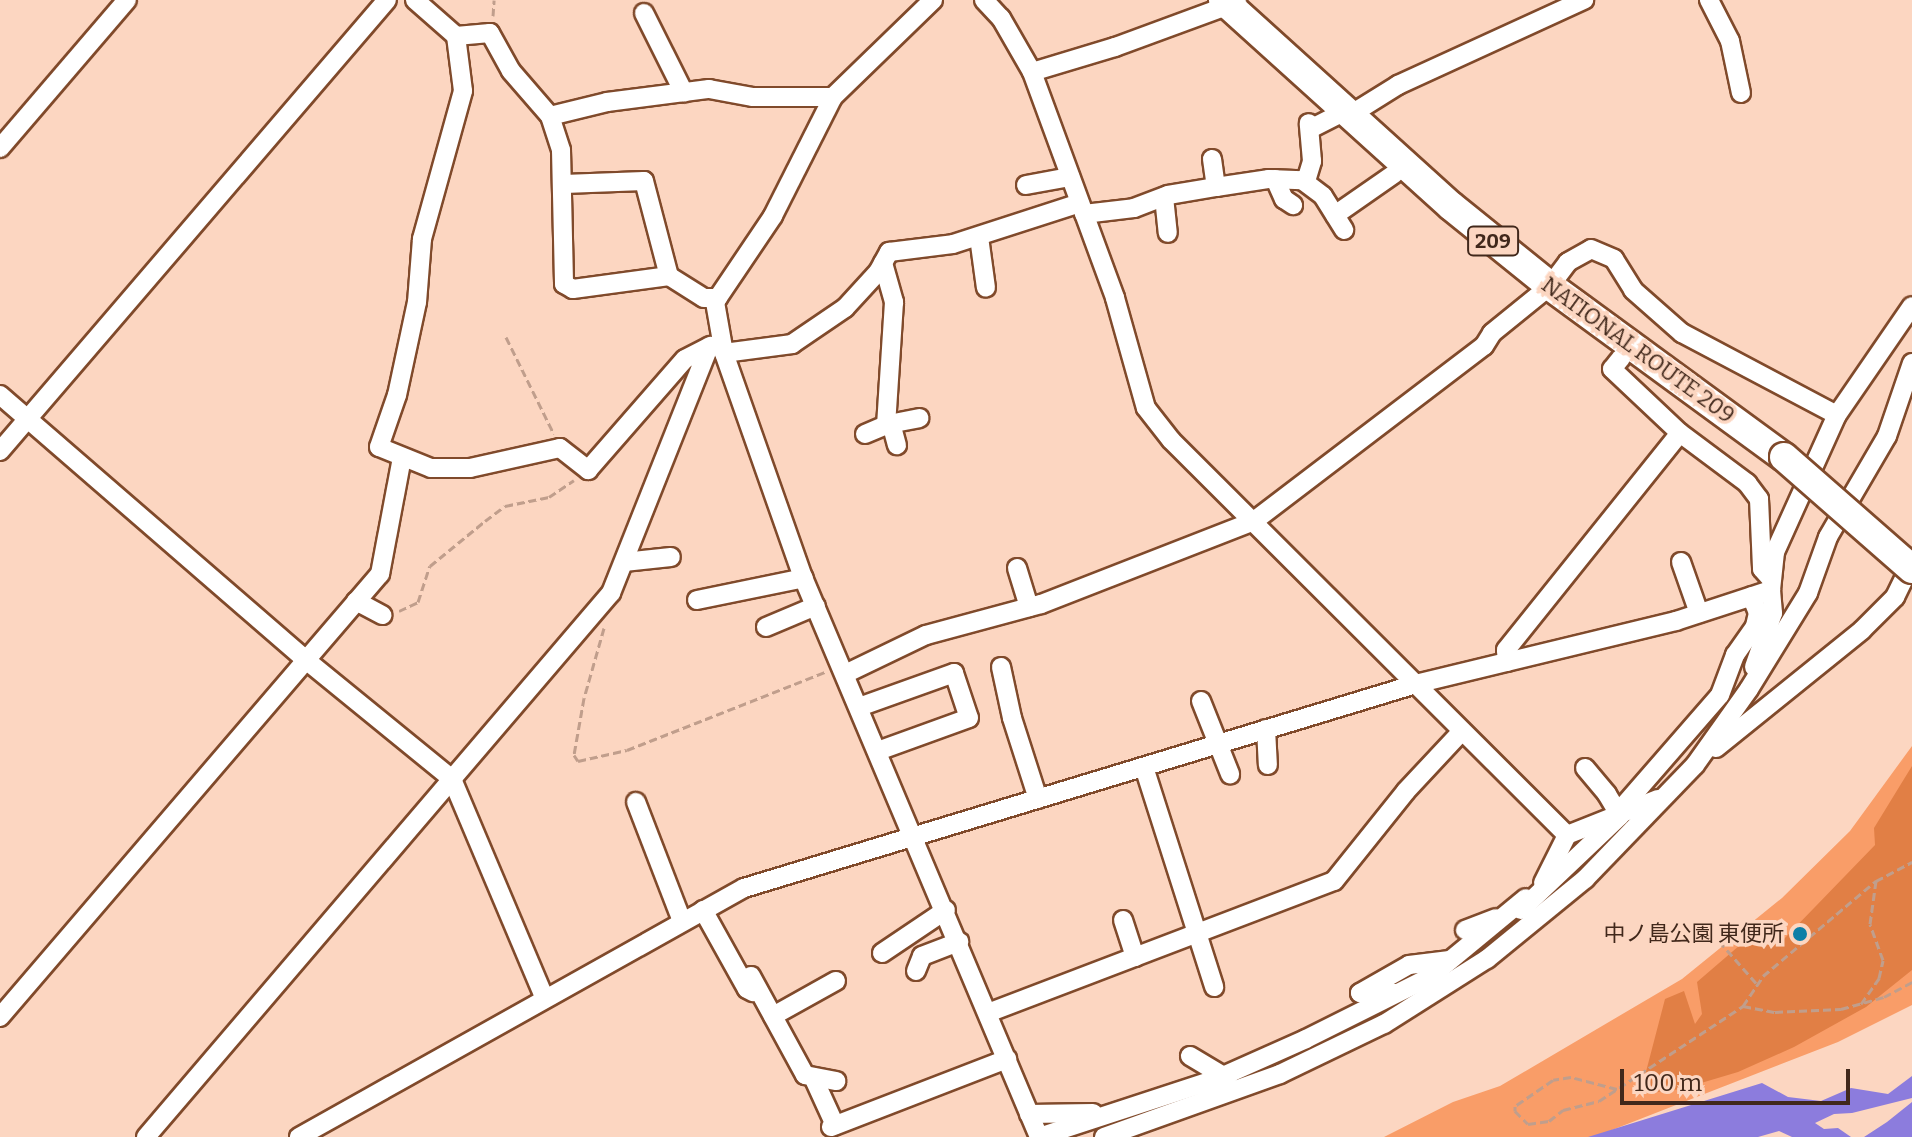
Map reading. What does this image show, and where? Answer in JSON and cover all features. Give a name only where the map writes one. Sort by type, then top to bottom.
[{"type":"highway","name":"NATIONAL ROUTE 209","points":[[1231,2],[1327,120],[1451,206],[1550,286],[1784,457],[1912,569]]},
{"type":"street","points":[[0,148],[127,0]]},
{"type":"street","points":[[0,451],[387,0]]},
{"type":"street","points":[[415,0],[456,36],[463,91],[422,239],[417,302],[397,395],[379,447],[431,468],[470,468],[560,448],[588,470],[685,359],[718,346],[792,344],[845,308],[889,252],[953,244],[1082,208],[1134,208],[1164,197],[1205,196],[1275,179],[1306,181],[1323,196],[1339,223],[1394,174]]},
{"type":"street","points":[[933,0],[833,97],[773,216],[718,298],[718,346],[804,578],[1039,1137],[1223,1076],[1401,993],[1453,960],[1509,913],[1619,807],[1720,695],[1735,655],[1755,626],[1758,613],[1751,596]]},
{"type":"street","points":[[984,0],[1001,18],[1032,72],[1115,298],[1146,408],[1171,440],[1567,835]]},
{"type":"street","points":[[1288,122],[1327,120],[1584,0]]},
{"type":"street","points":[[1709,0],[1730,41],[1741,93]]},
{"type":"street","points":[[1032,72],[1231,2]]},
{"type":"street","points":[[644,13],[684,93]]},
{"type":"street","points":[[456,36],[490,33],[511,71],[550,116],[561,150],[564,184],[564,284],[573,289],[669,276],[704,298],[718,298]]},
{"type":"street","points":[[550,116],[607,102],[709,89],[753,97],[833,97]]},
{"type":"street","points":[[1306,181],[1327,120]]},
{"type":"street","points":[[1205,196],[1212,159]]},
{"type":"street","points":[[1026,185],[1070,177]]},
{"type":"street","points":[[1275,179],[1284,199],[1293,205]]},
{"type":"street","points":[[564,184],[644,181],[669,276]]},
{"type":"street","points":[[1164,197],[1168,233]]},
{"type":"street","points":[[979,237],[986,288]]},
{"type":"street","points":[[843,670],[926,635],[1029,607],[1202,544],[1254,521],[1484,346],[1492,333],[1550,286],[1568,262],[1591,249],[1614,259],[1633,290],[1682,333],[1837,415]]},
{"type":"street","points":[[883,263],[894,302],[889,424],[897,445]]},
{"type":"street","points":[[1749,689],[1756,658],[1773,613],[1771,585],[1775,552],[1837,415],[1912,306]]},
{"type":"street","points":[[146,1137],[611,593],[718,346]]},
{"type":"street","points":[[1621,358],[1612,369],[1680,433],[1747,483],[1759,499],[1762,569],[1771,585]]},
{"type":"street","points":[[1695,765],[1749,689],[1808,593],[1828,537],[1887,436],[1912,363]]},
{"type":"street","points":[[0,395],[306,660],[452,779],[544,997]]},
{"type":"street","points":[[865,434],[889,424],[919,418]]},
{"type":"street","points":[[1507,662],[1506,650],[1680,433]]},
{"type":"street","points":[[0,1017],[380,574],[402,458]]},
{"type":"street","points":[[624,562],[671,557]]},
{"type":"street","points":[[1681,562],[1699,613]]},
{"type":"street","points":[[1104,1137],[1290,1069],[1384,1024],[1478,965],[1585,879],[1695,765],[1862,630],[1895,597],[1912,562]]},
{"type":"street","points":[[1017,568],[1029,607]]},
{"type":"street","points":[[697,600],[804,578]]},
{"type":"street","points":[[299,1137],[544,997],[744,888],[1416,684],[1699,613],[1751,596],[1771,585]]},
{"type":"street","points":[[356,601],[382,615]]},
{"type":"street","points":[[766,627],[816,606]]},
{"type":"street","points":[[1001,667],[1012,718],[1038,799]]},
{"type":"street","points":[[859,707],[954,673],[969,718],[878,751]]},
{"type":"street","points":[[1201,701],[1230,774]]},
{"type":"street","points":[[1266,729],[1268,765]]},
{"type":"street","points":[[988,1013],[1334,881],[1406,791],[1462,731]]},
{"type":"street","points":[[1144,767],[1214,987]]},
{"type":"street","points":[[1585,768],[1619,807]]},
{"type":"street","points":[[1478,965],[1567,835],[1619,807],[1667,794]]},
{"type":"street","points":[[636,802],[682,921]]},
{"type":"street","points":[[703,910],[747,989],[754,993],[755,983],[805,1075],[836,1081]]},
{"type":"street","points":[[882,953],[946,910]]},
{"type":"street","points":[[1465,930],[1509,913]]},
{"type":"street","points":[[1123,920],[1135,957]]},
{"type":"street","points":[[916,971],[922,956],[959,942]]},
{"type":"street","points":[[1401,993],[1360,993],[1409,965],[1453,960]]},
{"type":"street","points":[[773,1016],[836,981]]},
{"type":"street","points":[[1181,1090],[1192,1058],[1223,1076],[1275,1066],[1290,1069]]},
{"type":"street","points":[[813,1077],[833,1126],[1007,1059]]},
{"type":"street","points":[[1029,1114],[1110,1113],[1160,1117]]},
{"type":"path","points":[[506,337],[560,448]]},
{"type":"path","points":[[382,615],[410,609],[418,602],[430,566],[495,513],[505,506],[564,490],[585,468]]},
{"type":"path","points":[[611,593],[584,698],[574,755],[578,761],[627,750],[843,670]]},
{"type":"path","points":[[1617,1089],[1590,1080],[1562,1078],[1534,1091],[1515,1106],[1515,1111],[1528,1124],[1549,1121],[1563,1110],[1599,1101],[1743,1006],[1756,983],[1876,881],[1912,862]]},
{"type":"path","points":[[1858,1006],[1870,995],[1883,960],[1870,924],[1876,881]]},
{"type":"path","points":[[1719,941],[1756,983]]},
{"type":"path","points":[[1743,1006],[1775,1012],[1858,1006],[1912,982]]},
{"type":"shaded area","points":[[1912,746],[1912,1005],[1838,1042],[1594,1137],[1384,1137],[1453,1102],[1500,1086],[1682,979],[1782,898],[1850,831]]},
{"type":"shaded area","points":[[1912,766],[1912,970],[1866,1007],[1794,1047],[1738,1072],[1681,1089],[1657,1092],[1642,1087],[1665,999],[1684,991],[1695,1024],[1702,1014],[1697,982],[1747,939],[1764,929],[1784,939],[1875,845],[1874,828]]},
{"type":"shaded area","points":[[1912,1076],[1912,1098],[1852,1113],[1834,1114],[1815,1123],[1824,1129],[1838,1128],[1851,1137],[1792,1137],[1779,1131],[1758,1137],[1588,1137],[1762,1083],[1788,1097],[1821,1101],[1851,1088],[1888,1094]]},
{"type":"shaded area","points":[[1912,1102],[1912,1137],[1864,1137],[1887,1122]]},
{"type":"place","name":"中ノ島公園 東便所","points":[[1800,934]]}]
